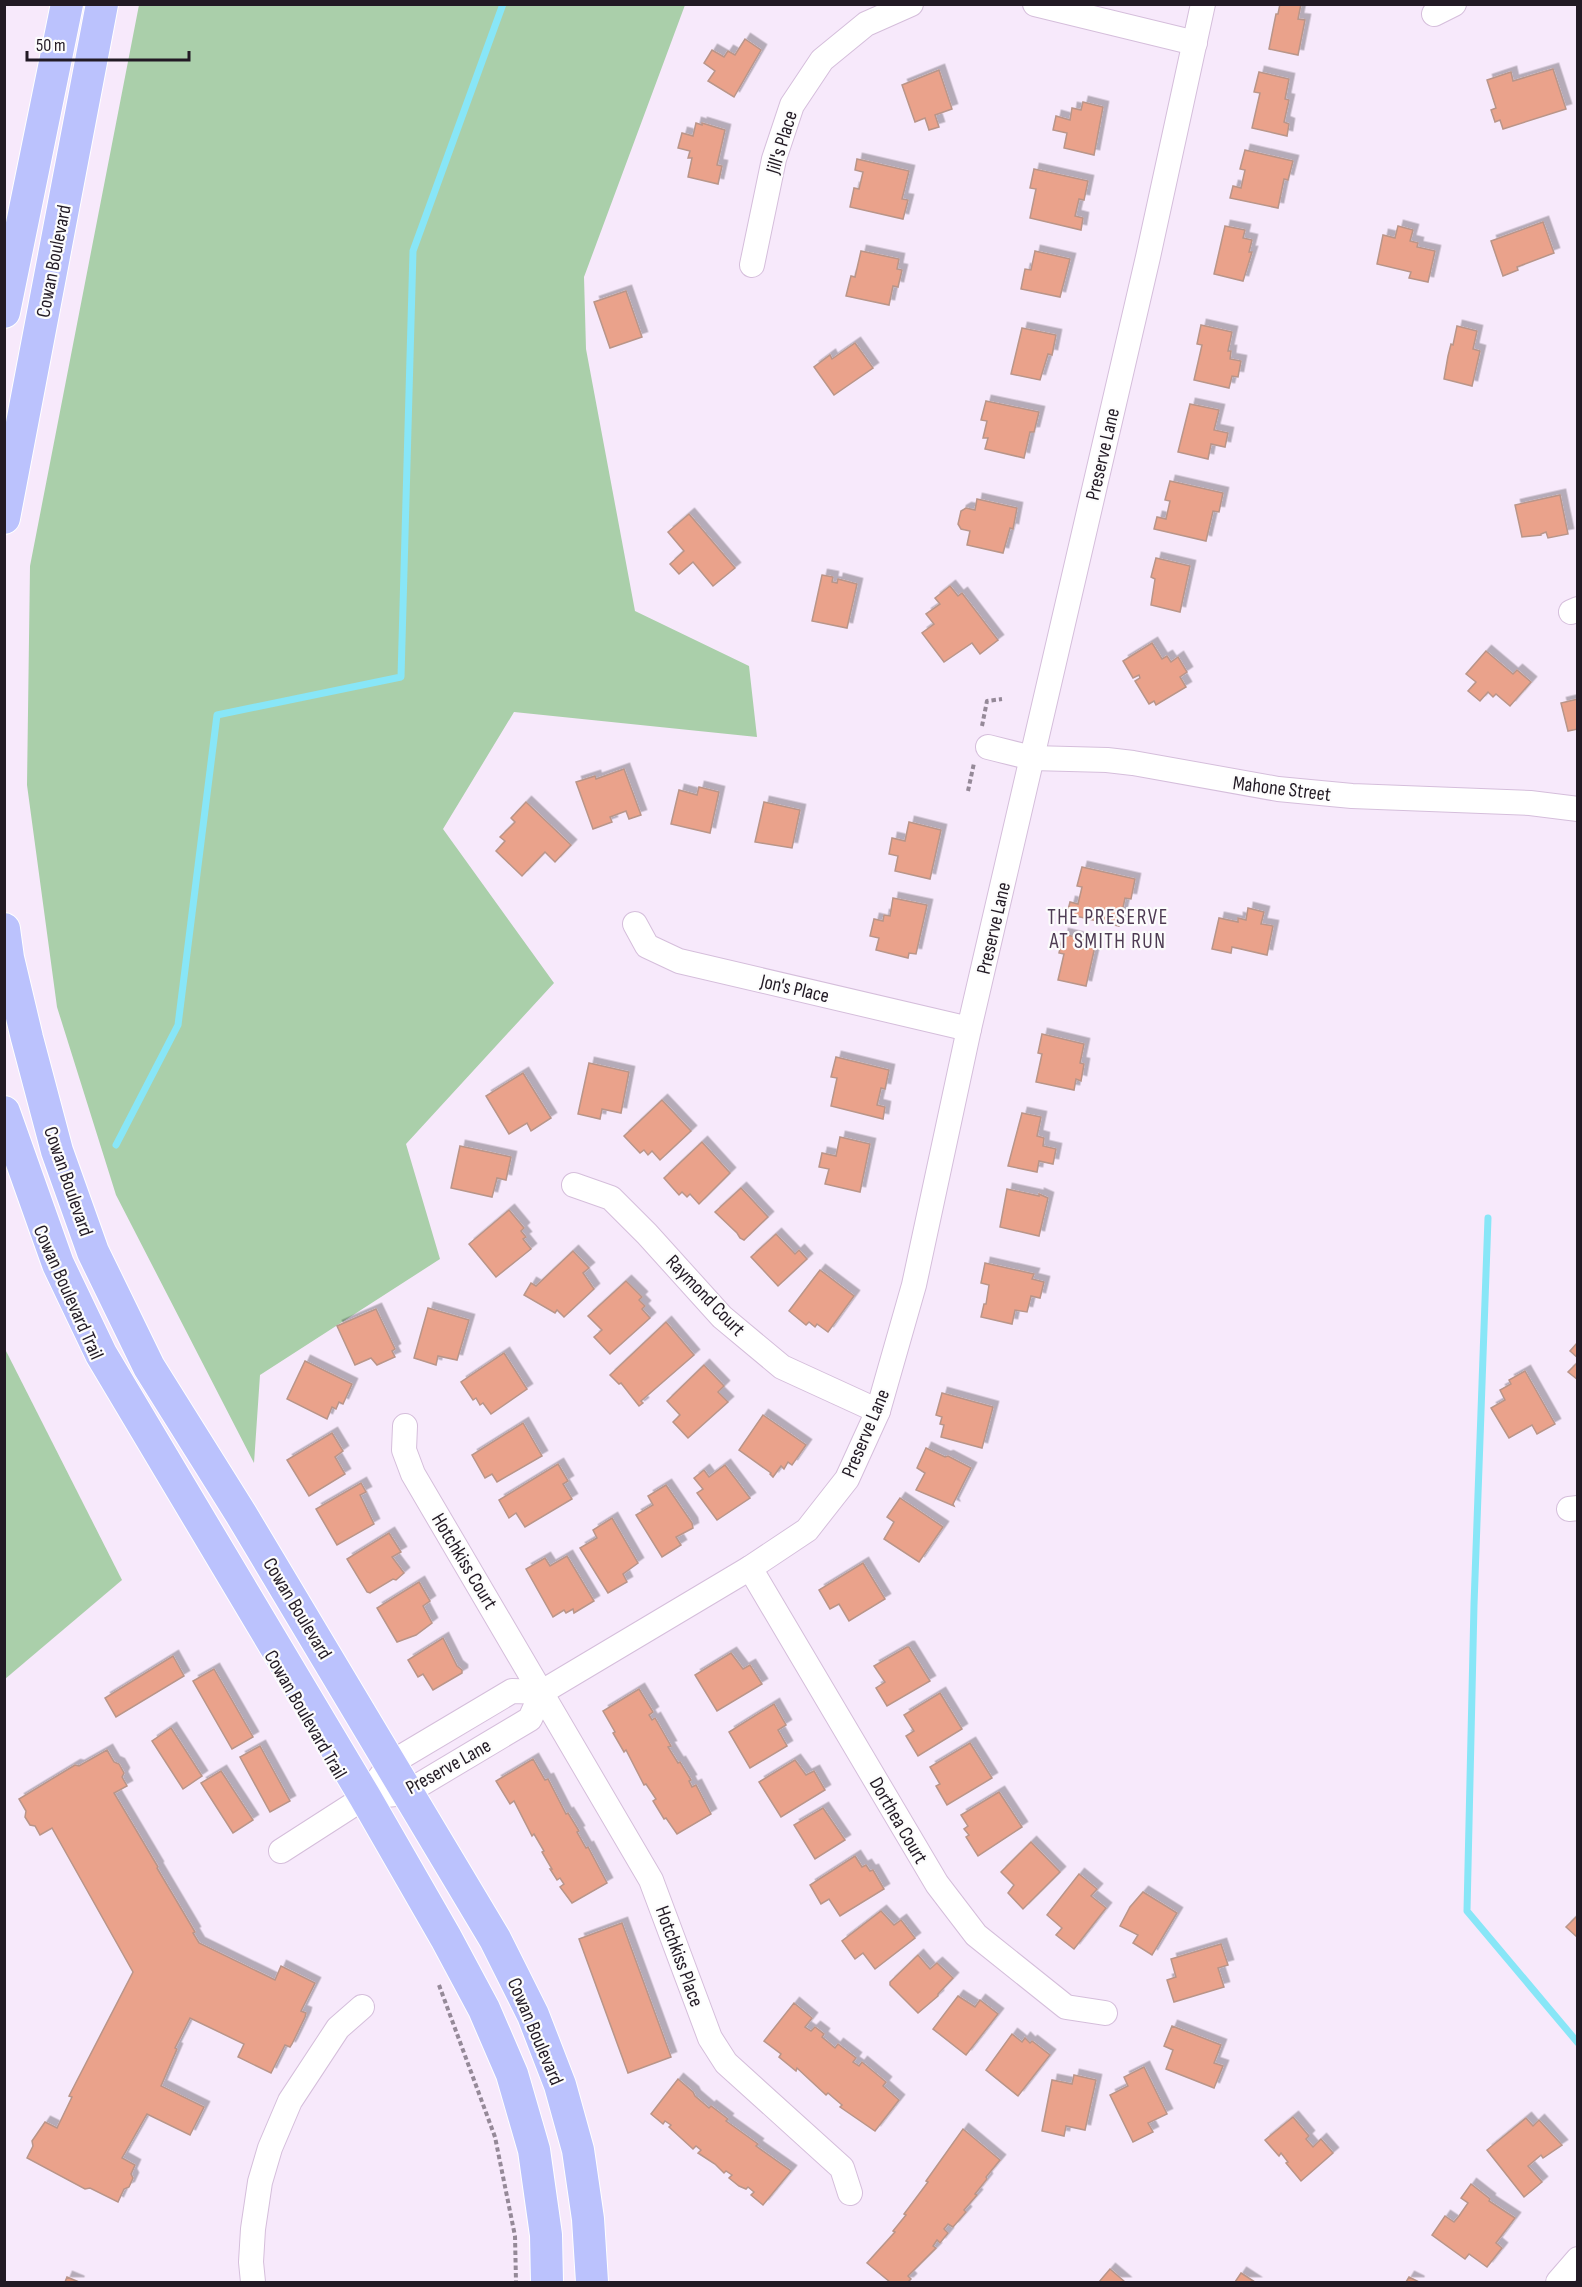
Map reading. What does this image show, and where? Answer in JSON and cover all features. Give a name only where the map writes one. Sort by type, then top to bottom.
[{"type":"main road","name":"Cowan Boulevard","points":[[4,312],[66,4]]},
{"type":"main road","name":"Cowan Boulevard","points":[[6,503],[102,4]]},
{"type":"main road","name":"Cowan Boulevard","points":[[4,929],[8,958],[27,1038],[57,1152],[93,1252],[149,1367],[241,1514],[391,1763],[406,1793],[495,1939],[533,2015],[556,2075],[578,2150],[588,2219],[592,2283]]},
{"type":"main road","name":"Cowan Boulevard","points":[[4,1112],[58,1264],[101,1354],[365,1797],[484,2009],[512,2074],[534,2150],[546,2235],[547,2283]]},
{"type":"street","name":"Jill's Place","points":[[752,265],[774,159],[792,105],[822,60],[866,24],[911,4]]},
{"type":"street","points":[[1035,4],[1195,43]]},
{"type":"street","name":"Preserve Lane","points":[[365,1797],[391,1763],[512,1691],[542,1692],[750,1568],[807,1530],[847,1479],[878,1412],[914,1285],[969,1029],[1148,257],[1203,4]]},
{"type":"street","name":"Mahone Street","points":[[988,747],[1032,758],[1133,763],[1230,782],[1331,794],[1530,803],[1578,809]]},
{"type":"street","name":"Jon's Place","points":[[635,924],[647,946],[680,961],[969,1029]]},
{"type":"street","name":"Raymond Court","points":[[574,1185],[610,1198],[647,1234],[722,1317],[782,1367],[878,1412]]},
{"type":"street","name":"Hotchkiss Court","points":[[405,1426],[404,1450],[413,1474],[542,1692]]},
{"type":"street","name":"Dorthea Court","points":[[750,1568],[937,1884],[976,1935],[1066,2007],[1105,2013]]},
{"type":"street","name":"Preserve Lane","points":[[365,1797],[406,1793],[530,1719],[542,1692]]},
{"type":"street","name":"Hotchkiss Place","points":[[542,1692],[651,1880],[710,2038],[726,2063],[842,2168],[850,2193]]},
{"type":"street","points":[[281,1851],[365,1797]]},
{"type":"street","points":[[253,2283],[251,2262],[253,2229],[260,2182],[270,2148],[290,2101],[338,2028],[362,2007]]},
{"type":"street","points":[[1558,2283],[1578,2259]]},
{"type":"path","points":[[436,1975],[495,2137],[515,2236],[516,2283]]},
{"type":"green space","points":[[139,5],[685,5],[584,277],[586,349],[635,611],[749,666],[757,737],[514,712],[443,829],[554,983],[406,1144],[440,1259],[260,1375],[254,1463],[116,1195],[57,1007],[27,785],[30,566]]},
{"type":"green space","points":[[5,1349],[122,1580],[4,1679]]},
{"type":"building","points":[[1280,4],[1301,4],[1298,19],[1305,20],[1298,55],[1269,49]]},
{"type":"building","points":[[745,39],[761,50],[734,97],[708,81],[715,71],[704,63],[712,50],[724,57],[728,51],[735,55]]},
{"type":"building","points":[[1553,69],[1566,109],[1503,129],[1500,120],[1495,122],[1491,110],[1496,108],[1487,80],[1511,72],[1513,81]]},
{"type":"building","points":[[939,70],[952,109],[935,115],[939,127],[929,130],[925,118],[915,122],[902,85]]},
{"type":"building","points":[[1259,72],[1289,79],[1285,99],[1289,100],[1284,122],[1289,124],[1287,136],[1252,128],[1260,93],[1254,92]]},
{"type":"building","points":[[1083,102],[1103,107],[1094,155],[1064,148],[1067,133],[1053,130],[1056,116],[1070,120],[1072,108],[1081,110]]},
{"type":"building","points":[[696,123],[725,130],[717,165],[722,166],[718,184],[688,177],[692,158],[688,158],[690,151],[678,148],[682,133],[693,136]]},
{"type":"building","points":[[1245,150],[1293,161],[1288,180],[1284,179],[1278,208],[1230,198],[1233,186],[1241,188],[1245,170],[1240,169]]},
{"type":"building","points":[[857,159],[909,171],[902,199],[908,200],[903,219],[850,207],[854,188],[859,189],[863,172],[855,170]]},
{"type":"building","points":[[1034,169],[1088,181],[1084,200],[1079,199],[1075,216],[1083,218],[1081,230],[1030,218],[1036,189],[1030,188]]},
{"type":"building","points":[[1543,222],[1554,253],[1517,267],[1518,270],[1503,276],[1491,241]]},
{"type":"building","points":[[1225,226],[1245,230],[1243,238],[1252,240],[1249,252],[1252,252],[1243,281],[1214,274]]},
{"type":"building","points":[[1398,226],[1413,230],[1410,241],[1418,243],[1417,247],[1435,251],[1428,282],[1409,278],[1411,272],[1377,264],[1383,235],[1395,238]]},
{"type":"building","points":[[861,251],[899,259],[897,269],[902,270],[898,287],[893,286],[889,305],[846,296],[851,276],[855,277]]},
{"type":"building","points":[[1035,251],[1070,259],[1060,297],[1021,289],[1025,269],[1031,270]]},
{"type":"building","points":[[626,291],[642,337],[610,348],[594,302]]},
{"type":"building","points":[[1201,325],[1232,332],[1228,351],[1231,351],[1230,359],[1241,361],[1238,377],[1232,376],[1229,388],[1194,380],[1202,345],[1197,344]]},
{"type":"building","points":[[1457,326],[1477,331],[1473,349],[1480,351],[1472,386],[1444,379]]},
{"type":"building","points":[[1022,328],[1056,335],[1052,355],[1048,354],[1040,380],[1011,374]]},
{"type":"building","points":[[855,343],[873,368],[834,395],[814,367],[830,355],[832,359]]},
{"type":"building","points":[[986,401],[1039,412],[1034,432],[1030,432],[1024,458],[985,449],[988,438],[983,438],[987,421],[981,420]]},
{"type":"building","points":[[1190,404],[1219,410],[1214,430],[1228,433],[1225,447],[1211,444],[1208,459],[1178,452]]},
{"type":"building","points":[[1170,481],[1223,493],[1219,512],[1213,511],[1206,541],[1154,529],[1157,517],[1166,519],[1170,501],[1165,500]]},
{"type":"building","points":[[1560,495],[1568,534],[1548,538],[1546,532],[1541,535],[1522,537],[1515,505]]},
{"type":"building","points":[[977,499],[1017,508],[1013,529],[1010,528],[1003,553],[967,545],[970,531],[961,529],[958,524],[961,511],[966,508],[975,510]]},
{"type":"building","points":[[689,514],[735,568],[713,586],[693,562],[679,574],[670,564],[684,551],[668,532]]},
{"type":"building","points":[[1156,558],[1190,566],[1180,612],[1151,605],[1155,579],[1151,577]]},
{"type":"building","points":[[822,575],[833,577],[832,582],[837,583],[838,579],[857,584],[847,628],[812,621]]},
{"type":"building","points":[[950,586],[958,596],[962,593],[998,640],[980,654],[972,643],[944,662],[922,633],[934,624],[926,614],[940,604],[935,598]]},
{"type":"building","points":[[1152,643],[1162,659],[1167,656],[1171,662],[1178,657],[1187,672],[1180,677],[1186,687],[1156,705],[1154,701],[1149,704],[1135,681],[1140,678],[1139,675],[1133,678],[1123,661]]},
{"type":"building","points":[[1486,651],[1513,674],[1517,670],[1531,682],[1510,706],[1496,694],[1493,697],[1488,692],[1480,701],[1468,691],[1476,682],[1466,674]]},
{"type":"building","points":[[1578,699],[1578,729],[1568,731],[1561,703]]},
{"type":"building","points":[[624,769],[641,815],[629,819],[626,811],[610,817],[612,822],[593,829],[576,782],[595,776],[596,779]]},
{"type":"building","points":[[699,787],[719,792],[710,833],[671,824],[679,790],[697,795]]},
{"type":"building","points":[[526,802],[571,845],[555,862],[545,852],[522,876],[496,851],[505,841],[500,837],[515,822],[511,818]]},
{"type":"building","points":[[764,802],[800,810],[792,848],[755,842]]},
{"type":"building","points":[[909,822],[941,830],[930,879],[895,871],[898,856],[889,854],[892,838],[905,841]]},
{"type":"building","points":[[1082,867],[1135,879],[1131,899],[1125,898],[1119,926],[1067,914],[1070,902],[1078,904],[1082,887],[1077,886]]},
{"type":"building","points":[[893,898],[927,905],[916,954],[909,953],[908,958],[876,950],[879,938],[870,936],[874,919],[883,921],[884,915],[890,916]]},
{"type":"building","points":[[1248,908],[1264,912],[1261,924],[1273,926],[1267,955],[1232,947],[1231,953],[1212,949],[1219,918],[1238,922],[1238,918],[1246,920]]},
{"type":"building","points":[[1063,934],[1096,942],[1086,986],[1058,980],[1064,954],[1059,953]]},
{"type":"building","points":[[1042,1034],[1084,1044],[1080,1063],[1084,1064],[1081,1081],[1076,1079],[1074,1090],[1036,1082],[1042,1054],[1038,1053]]},
{"type":"building","points":[[836,1057],[889,1070],[885,1089],[881,1088],[877,1105],[885,1107],[883,1119],[831,1106],[837,1078],[831,1077]]},
{"type":"building","points":[[589,1063],[629,1072],[621,1113],[602,1109],[600,1119],[578,1114]]},
{"type":"building","points":[[523,1073],[551,1118],[531,1131],[527,1123],[509,1134],[486,1096]]},
{"type":"building","points":[[662,1100],[691,1131],[660,1160],[652,1151],[648,1155],[644,1150],[640,1153],[624,1136]]},
{"type":"building","points":[[1022,1113],[1041,1117],[1037,1136],[1044,1138],[1043,1146],[1056,1149],[1053,1164],[1039,1161],[1037,1172],[1008,1166]]},
{"type":"building","points":[[840,1137],[870,1144],[860,1192],[825,1184],[829,1169],[819,1167],[822,1153],[836,1156]]},
{"type":"building","points":[[702,1142],[730,1173],[699,1204],[690,1194],[687,1197],[682,1192],[679,1195],[664,1178]]},
{"type":"building","points":[[460,1146],[511,1157],[506,1180],[497,1178],[492,1197],[451,1188]]},
{"type":"building","points":[[741,1188],[768,1217],[744,1240],[715,1212]]},
{"type":"building","points":[[1007,1189],[1039,1196],[1039,1194],[1048,1198],[1039,1236],[1000,1227]]},
{"type":"building","points":[[509,1210],[524,1228],[521,1231],[526,1237],[523,1239],[531,1249],[496,1277],[469,1244]]},
{"type":"building","points":[[776,1234],[795,1254],[799,1250],[807,1259],[778,1286],[751,1257]]},
{"type":"building","points":[[573,1251],[589,1268],[583,1273],[594,1289],[564,1317],[557,1310],[555,1313],[524,1295],[531,1283],[536,1286]]},
{"type":"building","points":[[985,1263],[1034,1274],[1032,1279],[1044,1282],[1040,1298],[1031,1296],[1027,1312],[1015,1310],[1012,1324],[981,1317],[989,1285],[981,1283]]},
{"type":"building","points":[[820,1270],[854,1296],[828,1332],[817,1324],[815,1327],[809,1322],[806,1325],[789,1311]]},
{"type":"building","points":[[626,1281],[642,1297],[639,1300],[645,1306],[642,1309],[650,1318],[610,1354],[594,1337],[602,1330],[588,1316]]},
{"type":"building","points":[[428,1308],[469,1320],[457,1360],[438,1356],[436,1365],[414,1358]]},
{"type":"building","points":[[376,1309],[395,1349],[392,1351],[395,1357],[377,1365],[371,1358],[355,1365],[337,1326]]},
{"type":"building","points":[[666,1322],[694,1355],[641,1401],[643,1403],[639,1406],[621,1383],[619,1384],[610,1375]]},
{"type":"building","points":[[1578,1342],[1578,1358],[1570,1351]]},
{"type":"building","points":[[504,1353],[527,1389],[491,1414],[483,1403],[480,1405],[476,1398],[473,1400],[461,1382]]},
{"type":"building","points":[[305,1361],[352,1384],[343,1404],[339,1402],[336,1409],[332,1407],[327,1419],[287,1399]]},
{"type":"building","points":[[1578,1362],[1578,1380],[1568,1372]]},
{"type":"building","points":[[704,1365],[724,1386],[718,1392],[728,1402],[688,1438],[673,1422],[680,1415],[667,1401]]},
{"type":"building","points":[[1525,1371],[1555,1424],[1537,1434],[1532,1425],[1509,1438],[1491,1408],[1505,1400],[1500,1390],[1511,1384],[1509,1380]]},
{"type":"building","points":[[942,1393],[993,1407],[982,1448],[941,1437],[944,1425],[940,1424],[942,1417],[936,1415]]},
{"type":"building","points":[[763,1415],[806,1445],[792,1465],[788,1462],[784,1469],[781,1466],[773,1477],[771,1473],[739,1450]]},
{"type":"building","points":[[523,1423],[542,1456],[497,1482],[492,1474],[485,1478],[472,1455]]},
{"type":"building","points":[[332,1433],[343,1451],[335,1457],[345,1474],[309,1496],[287,1460]]},
{"type":"building","points":[[926,1448],[971,1468],[954,1506],[916,1490],[925,1473],[917,1468]]},
{"type":"building","points":[[558,1464],[568,1481],[563,1484],[572,1499],[525,1527],[516,1513],[509,1518],[499,1500]]},
{"type":"building","points":[[725,1465],[750,1498],[717,1520],[697,1493],[703,1489],[694,1478],[704,1470],[709,1477]]},
{"type":"building","points":[[361,1483],[366,1492],[360,1495],[374,1524],[337,1545],[316,1509]]},
{"type":"building","points":[[666,1485],[692,1523],[693,1528],[676,1537],[681,1545],[662,1557],[636,1515],[653,1505],[648,1496]]},
{"type":"building","points":[[900,1498],[943,1527],[919,1562],[884,1539],[894,1522],[887,1517]]},
{"type":"building","points":[[612,1518],[638,1563],[623,1574],[627,1582],[608,1593],[580,1548],[597,1538],[593,1530]]},
{"type":"building","points":[[389,1533],[401,1552],[392,1557],[404,1573],[396,1580],[393,1579],[370,1593],[367,1592],[347,1559]]},
{"type":"building","points":[[567,1556],[594,1601],[574,1613],[573,1609],[566,1613],[564,1610],[553,1617],[526,1569],[545,1558],[550,1566]]},
{"type":"building","points":[[863,1563],[885,1599],[849,1621],[839,1604],[830,1609],[819,1590]]},
{"type":"building","points":[[419,1582],[430,1601],[423,1606],[432,1623],[416,1635],[397,1642],[377,1608]]},
{"type":"building","points":[[443,1638],[462,1673],[433,1690],[423,1674],[418,1677],[408,1660]]},
{"type":"building","points":[[907,1647],[930,1681],[887,1706],[876,1688],[885,1682],[874,1666]]},
{"type":"building","points":[[731,1653],[743,1669],[750,1665],[762,1684],[717,1711],[695,1675]]},
{"type":"building","points":[[173,1656],[184,1676],[116,1717],[105,1698]]},
{"type":"building","points":[[214,1669],[253,1737],[232,1749],[193,1681]]},
{"type":"building","points":[[639,1689],[653,1712],[649,1715],[652,1720],[655,1718],[671,1746],[668,1747],[691,1780],[689,1781],[692,1787],[696,1785],[711,1814],[677,1834],[653,1801],[656,1799],[646,1784],[644,1785],[626,1750],[624,1752],[603,1711]]},
{"type":"building","points":[[940,1693],[962,1729],[918,1756],[906,1736],[914,1731],[904,1715]]},
{"type":"building","points":[[774,1704],[786,1725],[778,1730],[787,1746],[750,1768],[729,1732]]},
{"type":"building","points":[[171,1728],[202,1776],[183,1789],[152,1741]]},
{"type":"building","points":[[970,1743],[992,1778],[947,1805],[936,1786],[940,1784],[930,1767]]},
{"type":"building","points":[[260,1746],[290,1801],[270,1812],[240,1757]]},
{"type":"building","points":[[107,1750],[124,1773],[122,1777],[127,1786],[114,1793],[195,1932],[193,1933],[199,1943],[275,1980],[281,1966],[315,1983],[301,2011],[306,2013],[305,2017],[292,2044],[290,2047],[285,2045],[271,2073],[238,2057],[244,2044],[190,2018],[175,2048],[177,2049],[161,2086],[204,2107],[190,2135],[147,2114],[122,2158],[135,2165],[129,2187],[124,2189],[118,2202],[90,2188],[85,2189],[27,2158],[33,2146],[32,2141],[45,2122],[57,2128],[72,2097],[69,2096],[133,1972],[52,1828],[40,1835],[35,1826],[30,1825],[25,1817],[26,1811],[19,1799],[75,1765],[79,1766]]},
{"type":"building","points":[[533,1759],[545,1780],[548,1779],[607,1883],[572,1903],[560,1887],[564,1884],[560,1878],[557,1880],[550,1869],[552,1869],[542,1852],[544,1851],[534,1834],[532,1836],[514,1801],[510,1804],[496,1781]]},
{"type":"building","points":[[795,1760],[806,1775],[814,1771],[825,1790],[781,1817],[759,1782]]},
{"type":"building","points":[[221,1771],[253,1820],[233,1833],[201,1783]]},
{"type":"building","points":[[999,1792],[1022,1827],[978,1856],[966,1837],[969,1835],[964,1829],[968,1826],[961,1815]]},
{"type":"building","points":[[823,1808],[845,1840],[815,1859],[794,1825]]},
{"type":"building","points":[[1031,1842],[1060,1872],[1023,1909],[1008,1893],[1014,1885],[1001,1872]]},
{"type":"building","points":[[855,1856],[862,1867],[866,1865],[870,1871],[873,1870],[884,1889],[840,1916],[829,1899],[821,1904],[810,1885]]},
{"type":"building","points":[[1079,1874],[1097,1889],[1091,1896],[1106,1908],[1074,1949],[1056,1935],[1062,1928],[1047,1915]]},
{"type":"building","points":[[1143,1892],[1177,1913],[1152,1955],[1133,1943],[1138,1935],[1120,1926],[1130,1907]]},
{"type":"building","points":[[881,1911],[894,1925],[901,1920],[915,1938],[875,1969],[863,1953],[855,1959],[842,1941]]},
{"type":"building","points":[[1578,1915],[1578,1937],[1577,1937],[1566,1927]]},
{"type":"building","points":[[622,1923],[671,2057],[628,2073],[579,1939]]},
{"type":"building","points":[[1221,1944],[1228,1965],[1218,1968],[1224,1987],[1174,2002],[1167,1980],[1176,1977],[1171,1959]]},
{"type":"building","points":[[918,1955],[930,1969],[937,1963],[953,1978],[938,1996],[918,2013],[890,1985],[890,1982]]},
{"type":"building","points":[[958,1996],[975,2007],[980,2000],[998,2014],[966,2055],[933,2029]]},
{"type":"building","points":[[794,2003],[812,2018],[805,2027],[811,2031],[815,2027],[824,2034],[822,2037],[835,2048],[838,2044],[856,2058],[853,2062],[859,2066],[862,2062],[886,2082],[883,2086],[899,2100],[875,2131],[840,2107],[842,2105],[828,2093],[826,2095],[797,2068],[796,2071],[779,2057],[781,2054],[764,2041]]},
{"type":"building","points":[[1172,2026],[1221,2045],[1214,2063],[1223,2066],[1214,2088],[1166,2069],[1173,2050],[1164,2046]]},
{"type":"building","points":[[1012,2034],[1022,2042],[1025,2038],[1030,2043],[1032,2041],[1050,2055],[1018,2096],[986,2070]]},
{"type":"building","points":[[1144,2067],[1167,2114],[1148,2123],[1153,2132],[1133,2142],[1110,2095],[1128,2086],[1124,2077]]},
{"type":"building","points":[[1074,2075],[1096,2080],[1085,2130],[1066,2126],[1064,2136],[1042,2131],[1052,2080],[1072,2084]]},
{"type":"building","points":[[678,2079],[709,2108],[711,2106],[728,2119],[726,2121],[758,2144],[756,2146],[791,2171],[763,2205],[751,2195],[754,2192],[748,2187],[746,2189],[739,2186],[729,2178],[732,2175],[726,2171],[724,2173],[698,2153],[701,2150],[696,2146],[693,2149],[669,2127],[671,2125],[665,2121],[663,2124],[651,2114]]},
{"type":"building","points":[[1293,2117],[1309,2136],[1306,2139],[1313,2147],[1321,2139],[1333,2153],[1301,2181],[1281,2153],[1279,2156],[1265,2140]]},
{"type":"building","points":[[1526,2118],[1533,2126],[1539,2120],[1562,2145],[1543,2158],[1541,2155],[1528,2166],[1542,2182],[1524,2197],[1487,2150]]},
{"type":"building","points":[[963,2129],[1000,2160],[964,2210],[966,2212],[953,2227],[948,2224],[944,2229],[948,2233],[940,2243],[937,2240],[933,2246],[936,2248],[908,2276],[911,2279],[908,2282],[890,2282],[867,2263],[895,2232],[893,2231],[906,2215],[904,2214]]},
{"type":"building","points":[[1471,2184],[1490,2199],[1489,2201],[1515,2218],[1496,2243],[1502,2248],[1487,2267],[1469,2254],[1465,2259],[1432,2235],[1445,2216],[1454,2222],[1459,2216],[1468,2203],[1461,2198]]},
{"type":"building","points":[[1110,2269],[1125,2282],[1099,2282]]},
{"type":"building","points":[[1241,2273],[1255,2282],[1235,2282]]},
{"type":"building","points":[[67,2277],[79,2282],[65,2282]]},
{"type":"building","points":[[1409,2277],[1419,2282],[1406,2282]]},
{"type":"waterway","points":[[116,1145],[178,1025],[217,715],[401,677],[413,251],[503,4]]},
{"type":"waterway","points":[[1488,1218],[1474,1605],[1467,1911],[1578,2043]]},
{"type":"district","name":"THE PRESERVE AT SMITH RUN","points":[[1108,929]]}]
